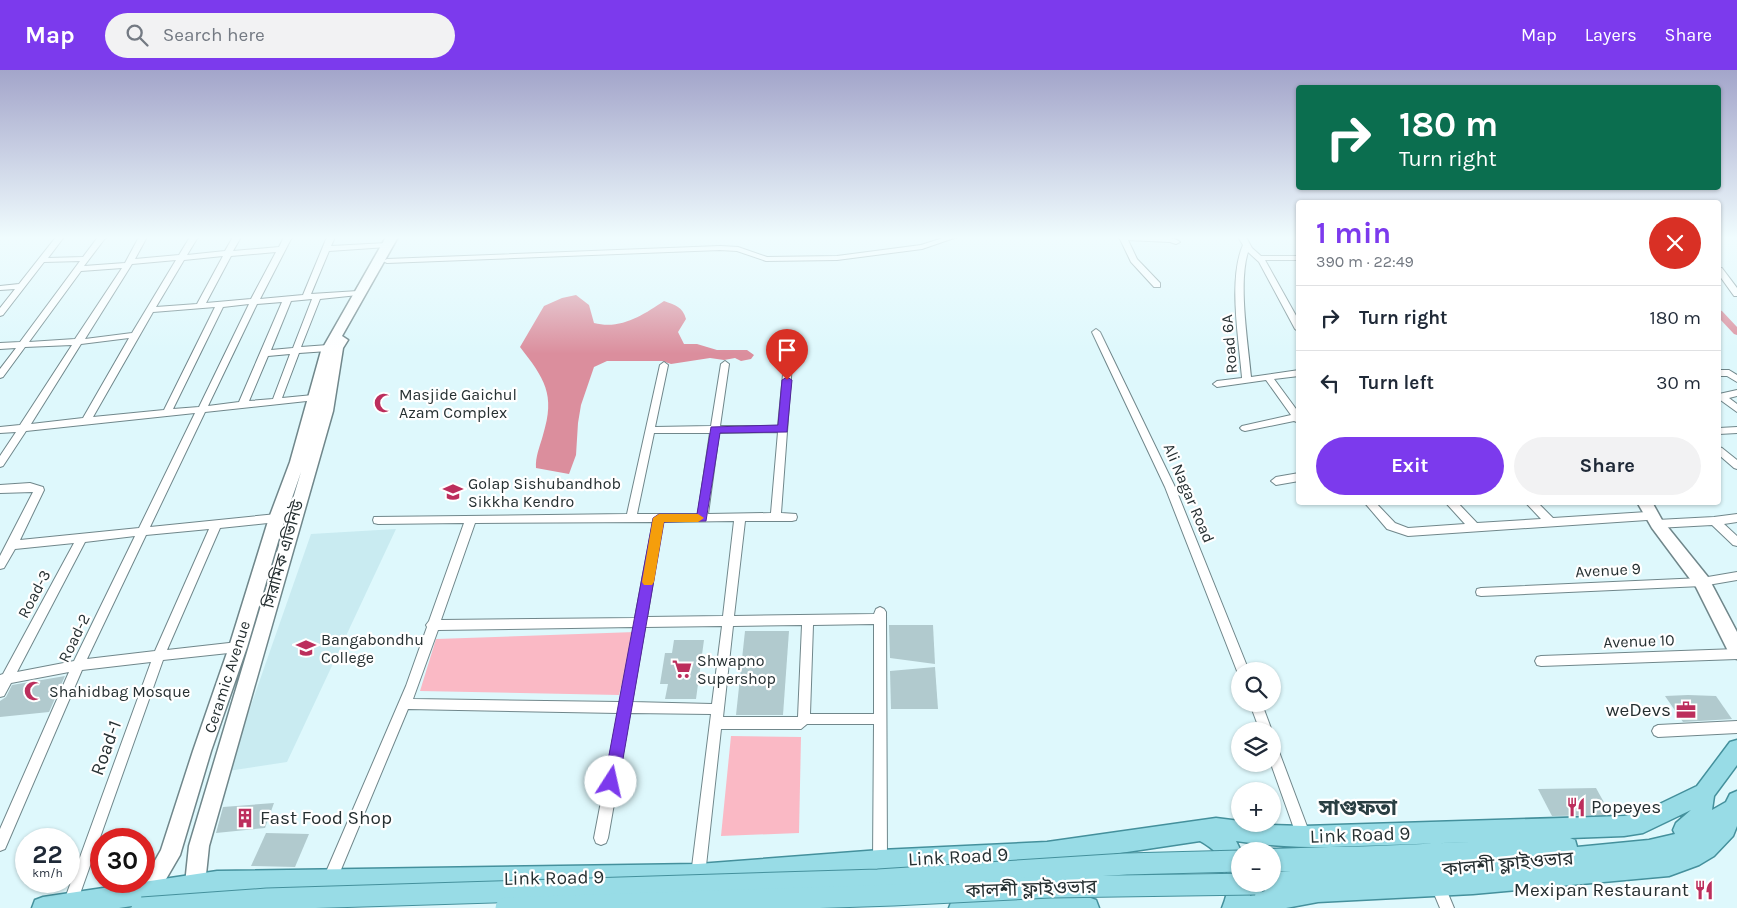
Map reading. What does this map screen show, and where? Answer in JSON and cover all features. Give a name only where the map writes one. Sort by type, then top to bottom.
[{"type":"main road","name":"Ceramic Avenue","points":[[145,899],[170,855],[202,751],[238,647],[277,518],[297,462],[328,348],[369,276]]},
{"type":"main road","name":"সিরামিক এভিনিউ","points":[[195,884],[198,846],[326,411],[337,348],[373,276]]},
{"type":"main road","points":[[1637,505],[1649,514],[1702,582],[1731,637],[1737,653]]},
{"type":"main road","name":"Link Road 9","points":[[145,899],[195,884],[330,879],[581,878],[698,875],[880,860],[1047,853],[1198,829],[1216,828],[1269,836],[1304,837],[1624,826],[1643,823],[1704,793],[1737,749]]},
{"type":"main road","points":[[1246,908],[1318,890],[1574,875],[1669,865],[1691,857],[1706,848],[1725,829],[1721,811],[1704,793]]},
{"type":"main road","points":[[1281,860],[1362,858],[1633,845],[1681,832],[1721,811]]},
{"type":"main road","name":"কালশী ফ্লাইওভার","points":[[1281,882],[1649,851],[1680,843],[1695,836],[1721,811]]},
{"type":"main road","points":[[1198,829],[1221,840],[1231,852]]},
{"type":"main road","points":[[43,908],[70,904],[145,899],[181,904],[267,899],[878,880],[1126,864],[1231,861]]},
{"type":"main road","name":"কালশী ফ্লাইওভার","points":[[506,908],[855,897],[1050,887],[1231,884]]},
{"type":"main road","points":[[1233,908],[1239,892]]},
{"type":"main road","points":[[960,908],[1049,905],[1088,908]]},
{"type":"street","points":[[0,313],[29,276]]},
{"type":"street","points":[[0,376],[74,276]]},
{"type":"street","points":[[0,464],[121,276]]},
{"type":"street","points":[[86,422],[171,276]]},
{"type":"street","points":[[200,306],[217,276]]},
{"type":"street","name":"Road-2","points":[[0,844],[78,665],[268,276]]},
{"type":"street","points":[[306,297],[315,276]]},
{"type":"street","points":[[1149,276],[1157,285]]},
{"type":"street","name":"Road 6A","points":[[1240,276],[1240,306],[1247,381]]},
{"type":"street","points":[[1270,276],[1296,324]]},
{"type":"street","points":[[1724,276],[1737,294]]},
{"type":"street","points":[[0,288],[22,286]]},
{"type":"street","points":[[151,310],[358,293]]},
{"type":"street","points":[[276,402],[294,351],[317,296]]},
{"type":"street","points":[[243,405],[288,298]]},
{"type":"street","points":[[167,414],[220,305]]},
{"type":"street","name":"Ali Nagar Road","points":[[1096,332],[1170,487],[1239,662]]},
{"type":"street","points":[[0,346],[78,342],[135,336]]},
{"type":"street","points":[[265,353],[328,348]]},
{"type":"street","points":[[702,518],[725,364]]},
{"type":"street","points":[[776,517],[788,364]]},
{"type":"street","points":[[631,518],[664,365]]},
{"type":"street","points":[[1217,384],[1296,373]]},
{"type":"street","points":[[1721,373],[1729,373],[1737,379]]},
{"type":"street","points":[[1268,377],[1296,418]]},
{"type":"street","points":[[1737,393],[1721,396],[1737,409]]},
{"type":"street","points":[[0,430],[313,398]]},
{"type":"street","points":[[1245,428],[1296,419]]},
{"type":"street","points":[[650,430],[783,429]]},
{"type":"street","points":[[1721,431],[1737,430]]},
{"type":"street","points":[[1721,452],[1737,466]]},
{"type":"street","points":[[1276,481],[1296,478]]},
{"type":"street","points":[[0,489],[30,487],[39,490],[12,545],[0,564]]},
{"type":"street","points":[[1372,505],[1384,520],[1404,532],[1649,514],[1714,521],[1737,518]]},
{"type":"street","points":[[1453,505],[1474,527]]},
{"type":"street","points":[[1533,505],[1549,522]]},
{"type":"street","points":[[378,520],[792,517]]},
{"type":"street","points":[[12,545],[277,518]]},
{"type":"street","points":[[601,838],[659,518]]},
{"type":"street","points":[[698,875],[740,518]]},
{"type":"street","points":[[330,879],[404,704],[472,519]]},
{"type":"street","points":[[1714,521],[1737,542]]},
{"type":"street","name":"Road-1","points":[[70,904],[159,655],[216,524]]},
{"type":"street","name":"Road-3","points":[[0,692],[4,679],[82,537]]},
{"type":"street","name":"Avenue 9","points":[[1480,592],[1702,582],[1737,576]]},
{"type":"street","points":[[432,625],[808,619],[880,615],[880,860]]},
{"type":"street","points":[[716,724],[801,723],[804,719],[808,619]]},
{"type":"street","points":[[4,679],[78,665],[238,647]]},
{"type":"street","name":"Avenue 10","points":[[1541,661],[1737,653]]},
{"type":"street","points":[[404,704],[718,709]]},
{"type":"street","points":[[804,719],[881,719]]},
{"type":"street","points":[[1658,731],[1737,727]]},
{"type":"street","points":[[1280,772],[1304,837]]},
{"type":"street","points":[[1437,884],[1447,908]]},
{"type":"shaded area","points":[[576,295],[589,305],[594,323],[604,325],[631,320],[664,301],[678,307],[685,315],[686,319],[678,332],[684,344],[697,344],[717,350],[747,350],[754,355],[751,359],[741,361],[735,358],[724,360],[710,358],[671,364],[662,361],[607,361],[594,367],[581,405],[576,455],[569,474],[536,468],[537,456],[547,421],[548,397],[536,368],[520,347],[544,306],[562,298]]},
{"type":"shaded area","name":"Bangabondhu College","points":[[396,529],[287,762],[228,771],[311,534]]},
{"type":"shaded area","points":[[635,632],[619,695],[420,691],[436,639]]},
{"type":"shaded area","points":[[731,736],[801,737],[799,833],[721,836]]},
{"type":"building","points":[[889,625],[933,625],[935,664],[890,658]]},
{"type":"building","points":[[745,631],[789,631],[783,715],[736,715]]},
{"type":"building","name":"Shwapno Supershop","points":[[674,640],[704,640],[696,699],[665,699],[668,684],[660,684],[665,653],[672,653]]},
{"type":"building","points":[[935,667],[938,709],[891,709],[890,671]]},
{"type":"building","name":"Shahidbag Mosque","points":[[65,676],[49,712],[0,717],[0,701],[6,697],[12,685]]},
{"type":"building","points":[[1665,696],[1716,696],[1732,719],[1683,722]]},
{"type":"building","name":"Popeyes","points":[[1596,788],[1611,815],[1552,816],[1538,789]]},
{"type":"building","name":"Fast Food Shop","points":[[274,803],[265,828],[216,833],[223,807]]},
{"type":"building","name":"Fast Food Shop","points":[[266,833],[309,834],[295,867],[251,866]]},
{"type":"waterway","points":[[1721,315],[1737,332]]},
{"type":"slow traffic","points":[[648,582],[659,518],[698,518]]},
{"type":"place","name":"Masjide Gaichul Azam Complex","points":[[384,403]]},
{"type":"place","name":"Golap Sishubandhob Sikkha Kendro","points":[[453,492]]},
{"type":"place","name":"Bangabondhu College","points":[[306,648]]},
{"type":"place","name":"Shwapno Supershop","points":[[682,669]]},
{"type":"place","name":"Shahidbag Mosque","points":[[34,691]]},
{"type":"place","name":"weDevs","points":[[1686,710]]},
{"type":"place","name":"Popeyes","points":[[1576,807]]},
{"type":"place","name":"Fast Food Shop","points":[[245,818]]},
{"type":"place","name":"Mexipan Restaurant","points":[[1704,890]]},
{"type":"district","name":"সাগুফতা","points":[[1358,808]]},
{"type":"route","points":[[611,782],[659,518],[702,518],[715,430],[783,429],[787,380]]}]
